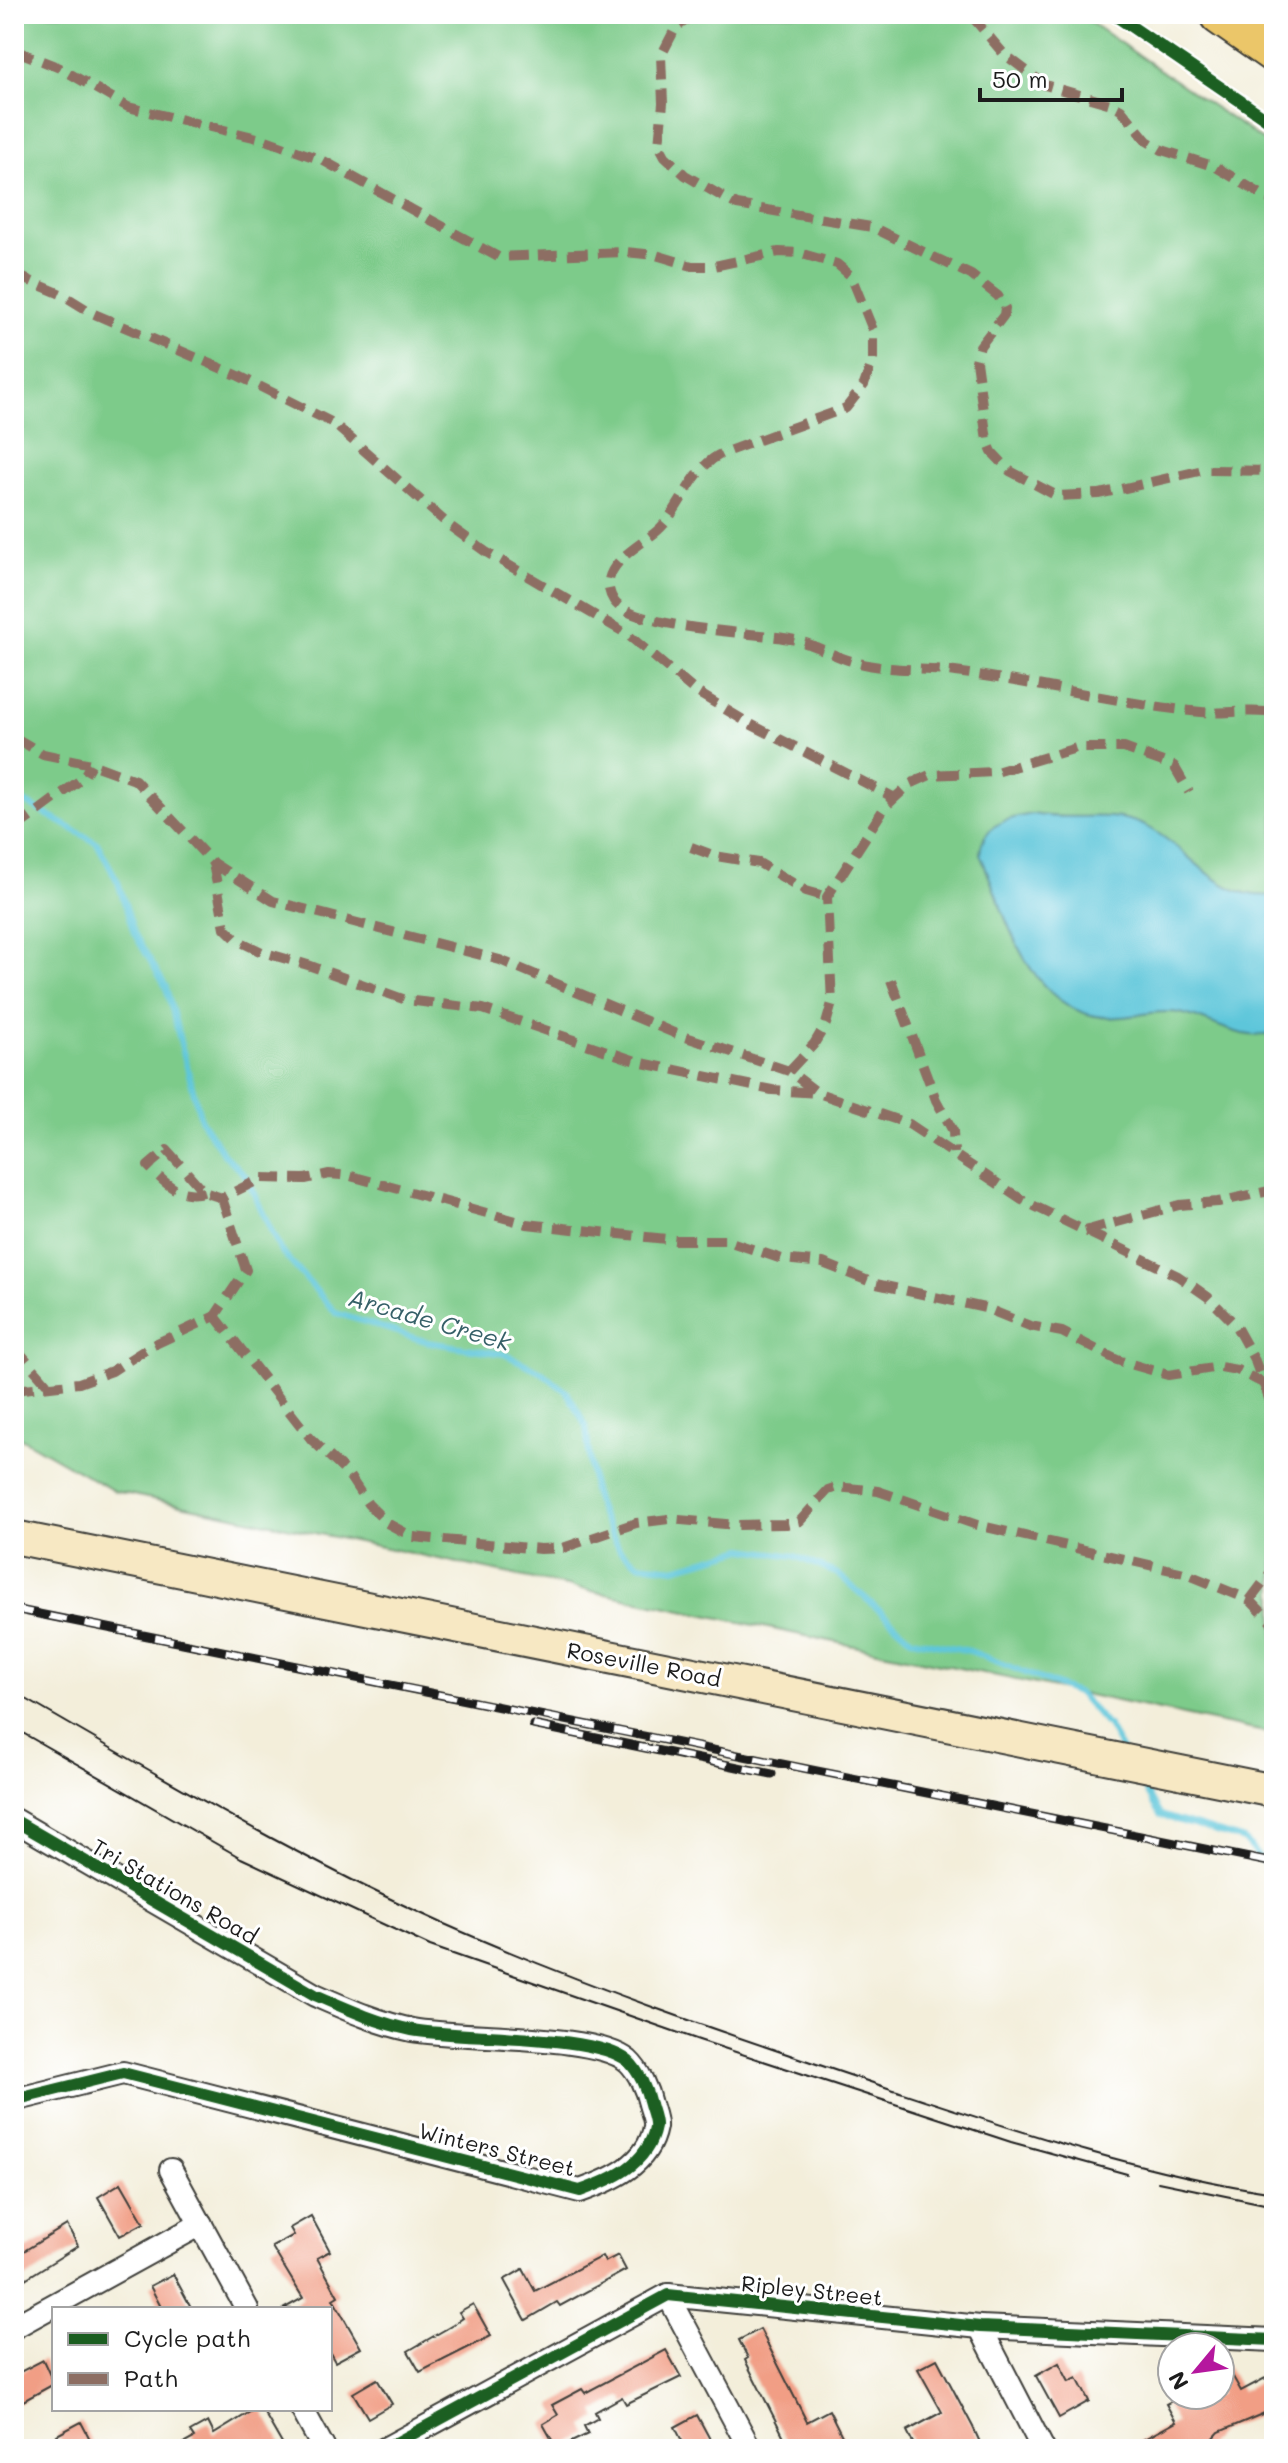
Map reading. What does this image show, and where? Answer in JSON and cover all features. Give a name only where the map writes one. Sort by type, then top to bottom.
[{"type":"highway","points":[[1221,14],[1274,51]]},
{"type":"main road","name":"Roseville Road","points":[[14,1537],[1274,1791]]},
{"type":"street","name":"Tri Stations Road","points":[[14,1820],[315,1995]]},
{"type":"street","name":"Winters Street","points":[[14,2100],[123,2073],[580,2191],[621,2176],[645,2150],[655,2126],[647,2091],[627,2061],[600,2051],[540,2039],[457,2036],[412,2030],[358,2015],[315,1995]]},
{"type":"street","points":[[171,2170],[246,2307]]},
{"type":"street","points":[[14,2327],[201,2224]]},
{"type":"street","points":[[385,2449],[668,2295],[750,2449]]},
{"type":"street","name":"Ripley Street","points":[[668,2295],[980,2327],[1274,2340]]},
{"type":"street","points":[[980,2327],[1043,2449]]},
{"type":"street","points":[[303,2411],[324,2449]]},
{"type":"green space","points":[[14,14],[1078,14],[1274,148],[1274,1734],[114,1491],[14,1434]]},
{"type":"water","points":[[1033,814],[1109,817],[1138,823],[1168,840],[1223,884],[1255,895],[1274,895],[1274,1033],[1238,1033],[1180,1013],[1095,1016],[1071,1007],[1051,992],[1020,951],[980,854],[985,836],[991,829],[1005,821]]},
{"type":"building","points":[[121,2183],[144,2223],[120,2236],[98,2197]]},
{"type":"building","points":[[311,2216],[330,2251],[317,2258],[338,2296],[333,2299],[361,2348],[335,2362],[332,2357],[332,2307],[287,2307],[303,2298],[272,2247],[294,2235],[290,2228]]},
{"type":"building","points":[[67,2225],[78,2246],[14,2286],[14,2257]]},
{"type":"building","points":[[618,2255],[626,2270],[560,2306],[557,2302],[526,2320],[504,2280],[523,2269],[535,2291],[602,2256],[605,2262]]},
{"type":"building","points":[[173,2274],[191,2307],[161,2307],[150,2286]]},
{"type":"building","points":[[473,2304],[491,2336],[420,2372],[408,2351],[463,2318],[459,2312]]},
{"type":"building","points":[[760,2329],[807,2422],[829,2410],[846,2444],[836,2449],[790,2449],[745,2360],[748,2358],[739,2340]]},
{"type":"building","points":[[666,2350],[681,2377],[626,2404],[622,2397],[595,2412],[598,2418],[584,2426],[588,2434],[557,2449],[543,2424],[558,2415],[552,2405],[582,2389],[585,2393]]},
{"type":"building","points":[[937,2359],[983,2449],[916,2449],[907,2431],[942,2412],[918,2369]]},
{"type":"building","points":[[43,2360],[52,2385],[14,2406],[14,2375]]},
{"type":"building","points":[[1059,2363],[1069,2382],[1077,2378],[1089,2401],[1059,2418],[1036,2376]]},
{"type":"building","points":[[1269,2376],[1274,2384],[1274,2409],[1219,2432],[1204,2449],[1126,2449],[1176,2422],[1170,2411],[1236,2411],[1236,2382],[1241,2391]]},
{"type":"building","points":[[377,2379],[392,2404],[368,2418],[353,2393]]},
{"type":"building","points":[[252,2411],[263,2411],[285,2449],[174,2449],[194,2438],[190,2432],[208,2422],[214,2434]]},
{"type":"building","points":[[697,2415],[712,2443],[700,2449],[686,2449],[675,2427]]},
{"type":"building","points":[[81,2422],[92,2443],[80,2449],[64,2449],[57,2435]]},
{"type":"waterway","name":"Arcade Creek","points":[[14,796],[97,843],[118,882],[134,933],[166,987],[201,1120],[223,1153],[246,1176],[280,1250],[336,1313],[428,1342],[504,1354],[540,1371],[567,1392],[586,1426],[593,1491],[601,1515],[620,1550],[639,1564],[675,1568],[744,1549],[795,1556],[838,1574],[912,1639],[970,1651],[1079,1694],[1108,1726],[1122,1750]]},
{"type":"waterway","name":"Arcade Creek","points":[[1136,1774],[1160,1815],[1244,1840],[1274,1875]]},
{"type":"tram line","points":[[14,1692],[225,1813],[332,1870],[442,1923],[551,1969],[717,2030],[1029,2134],[1175,2174],[1274,2193]]},
{"type":"tram line","points":[[14,1728],[241,1858],[430,1946],[699,2040],[1011,2142],[1127,2174]]},
{"type":"tram line","points":[[1158,2182],[1274,2206]]},
{"type":"railway","points":[[14,1609],[1274,1863]]},
{"type":"railway","points":[[533,1725],[772,1774]]},
{"type":"marked path","points":[[696,14],[676,27],[661,56],[663,103],[659,145],[665,156],[685,175],[737,205],[872,227],[971,275],[998,296],[1005,308],[1004,315],[980,346],[976,361],[987,440],[992,452],[1010,471],[1057,496],[1099,494],[1203,470],[1274,471]]},
{"type":"marked path","points":[[970,14],[1003,53],[1045,85],[1121,109],[1147,141],[1162,150],[1216,167],[1274,202]]},
{"type":"marked path","points":[[14,50],[60,68],[128,107],[266,140],[322,160],[498,257],[626,252],[656,255],[692,266],[714,266],[779,252],[799,253],[837,264],[851,276],[873,330],[873,359],[864,385],[846,408],[712,459],[695,478],[666,522],[630,551],[614,569],[609,578],[609,589],[614,601],[626,610],[645,618],[696,628],[799,641],[871,666],[986,676],[1170,708],[1274,713]]},
{"type":"marked path","points":[[14,274],[63,295],[92,313],[239,376],[333,423],[450,526],[486,552],[627,634],[695,691],[750,724],[893,797]]},
{"type":"marked path","points":[[14,737],[43,754],[91,764],[135,780],[213,863],[273,901],[500,960],[674,1033],[789,1071],[818,1093],[909,1124],[1022,1200],[1178,1276],[1208,1297],[1234,1323],[1255,1361],[1274,1412]]},
{"type":"marked path","points":[[789,1071],[814,1044],[826,1024],[832,1003],[827,897],[885,807],[910,784],[930,775],[996,772],[1076,748],[1124,748],[1174,766],[1189,792]]},
{"type":"marked path","points":[[14,829],[83,778],[91,764]]},
{"type":"marked path","points":[[691,847],[715,856],[759,863],[806,891],[827,897]]},
{"type":"marked path","points":[[213,863],[225,928],[237,940],[262,952],[406,1000],[483,1009],[642,1063],[772,1090],[818,1093]]},
{"type":"marked path","points":[[891,980],[936,1100],[953,1131],[954,1153]]},
{"type":"marked path","points":[[204,1192],[180,1191],[167,1184],[148,1166],[167,1150],[204,1192],[222,1198],[262,1178],[305,1179],[329,1174],[351,1176],[527,1224],[675,1240],[725,1240],[782,1259],[823,1263],[876,1284],[985,1308],[1030,1326],[1062,1332],[1117,1360],[1168,1375],[1220,1367],[1237,1370],[1265,1384]]},
{"type":"marked path","points":[[1085,1231],[1179,1205],[1218,1202],[1274,1190]]},
{"type":"marked path","points":[[14,1390],[79,1383],[112,1371],[151,1346],[215,1316],[246,1270],[222,1198]]},
{"type":"marked path","points":[[215,1316],[311,1439],[348,1474],[368,1504],[387,1523],[413,1537],[540,1549],[563,1548],[636,1523],[669,1519],[736,1525],[786,1524],[800,1521],[828,1490],[837,1487],[878,1491],[977,1525],[1184,1573],[1250,1600],[1274,1625]]},
{"type":"marked path","points":[[14,1346],[48,1385]]},
{"type":"marked path","points":[[1250,1600],[1274,1568]]},
{"type":"cycle path","points":[[1113,14],[1274,124]]},
{"type":"cycle path","points":[[14,1820],[315,1995],[363,2015],[412,2030],[558,2041],[611,2052],[628,2061],[639,2075],[655,2125],[651,2140],[636,2161],[616,2176],[580,2191],[123,2073],[14,2100]]},
{"type":"cycle path","points":[[385,2449],[668,2295],[980,2327],[1274,2340]]}]
